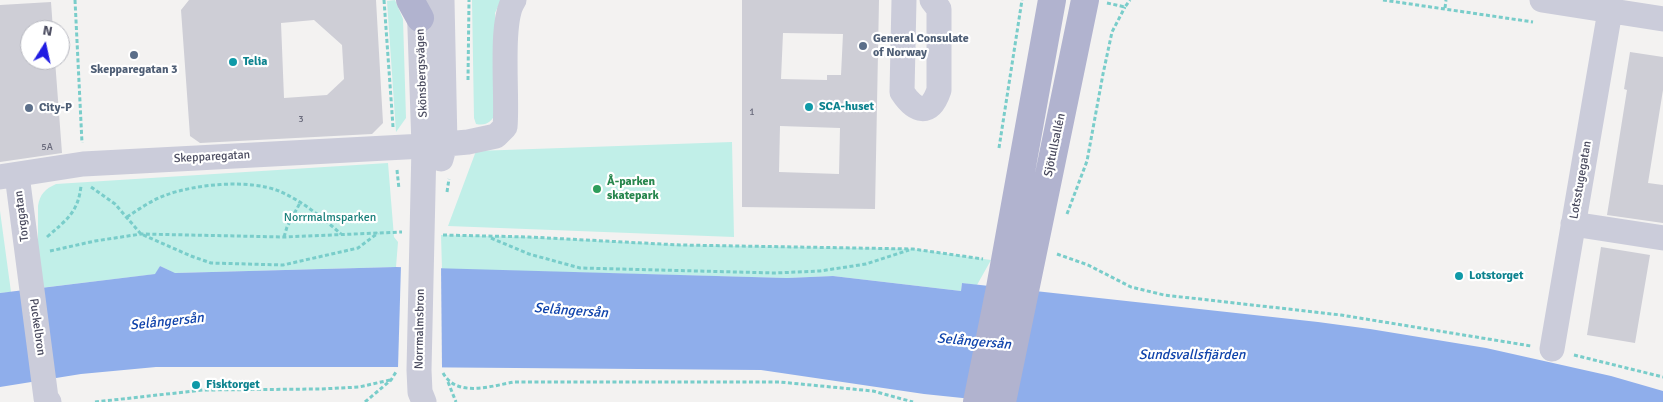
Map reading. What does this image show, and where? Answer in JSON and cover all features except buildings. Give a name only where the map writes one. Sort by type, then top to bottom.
[{"type":"main road","points":[[985,401],[1012,289],[1052,0]]},
{"type":"main road","name":"Sjötullsallén","points":[[1012,289],[1093,1]]},
{"type":"street","name":"Skönsbergsvägen","points":[[421,265],[411,229],[434,145],[442,0]]},
{"type":"street","name":"Skepparegatan","points":[[9,176],[84,176],[434,145],[496,136],[505,127],[507,111],[506,23],[509,6],[514,0]]},
{"type":"street","points":[[904,0],[902,92],[909,102],[918,109],[927,109],[935,102],[939,90],[939,9],[932,0]]},
{"type":"street","points":[[1542,0],[1663,20]]},
{"type":"street","name":"Skönsbergsvägen","points":[[416,6],[434,145]]},
{"type":"street","name":"Lotsstugegatan","points":[[1552,349],[1610,11]]},
{"type":"street","name":"Torggatan","points":[[9,176],[27,256]]},
{"type":"street","points":[[1573,224],[1663,238]]},
{"type":"street","name":"Puckelbron","points":[[27,256],[48,400]]},
{"type":"street","name":"Norrmalmsbron","points":[[421,265],[434,395]]},
{"type":"path","points":[[27,256],[74,211],[79,200],[84,176],[75,0]]},
{"type":"path","points":[[384,0],[399,195]]},
{"type":"path","points":[[998,157],[1022,0]]},
{"type":"path","points":[[1064,223],[1087,161],[1112,32],[1130,0]]},
{"type":"path","points":[[1383,0],[1407,3]]},
{"type":"path","points":[[1445,8],[1446,0]]},
{"type":"path","points":[[1093,1],[1125,7]]},
{"type":"path","points":[[84,176],[115,204],[141,234],[191,256],[211,262],[283,265],[358,248],[379,233]]},
{"type":"path","points":[[127,217],[166,195],[190,189],[221,185],[254,185],[278,191],[322,216],[341,234]]},
{"type":"path","points":[[284,236],[300,204]]},
{"type":"path","points":[[27,256],[95,241],[141,234],[284,236],[402,232],[411,229],[488,237],[539,237],[680,245],[914,249],[991,260]]},
{"type":"path","points":[[488,237],[529,254],[580,268],[775,272],[820,271],[866,264],[914,249]]},
{"type":"path","points":[[1051,252],[1088,265],[1131,287],[1164,294],[1341,315],[1552,349],[1663,377]]},
{"type":"path","name":"Norrmalmsbron","points":[[430,368],[442,371],[434,395]]},
{"type":"path","points":[[96,402],[203,390],[360,387],[391,380],[365,402]]},
{"type":"path","points":[[434,395],[514,382],[779,382],[873,391],[913,402]]},
{"type":"path","points":[[434,395],[456,402]]},
{"type":"green space","points":[[395,0],[403,19],[406,118],[396,132],[387,1]]},
{"type":"green space","points":[[472,0],[501,0],[495,13],[496,113],[486,124],[476,124],[474,118]]},
{"type":"green space","name":"Å-parken skatepark","points":[[732,142],[734,237],[448,226],[476,151]]},
{"type":"green space","name":"Norrmalmsparken","points":[[388,163],[394,237],[398,242],[396,267],[174,273],[160,266],[156,274],[40,288],[38,206],[44,192],[56,184]]},
{"type":"green space","points":[[0,211],[11,292],[0,293]]},
{"type":"green space","points":[[441,235],[529,237],[680,245],[913,249],[991,260],[977,285],[962,283],[961,291],[833,276],[787,278],[442,269]]},
{"type":"water","points":[[160,266],[175,273],[396,267],[787,278],[833,276],[961,291],[962,283],[1318,322],[1486,348],[1611,376],[1663,391],[1663,402],[1001,402],[924,394],[761,370],[156,367],[81,374],[0,387],[0,293],[155,274]]},
{"type":"pier","points":[[401,265],[441,266],[442,368],[398,368]]},
{"type":"place","name":"General Consulate of Norway","points":[[863,46]]},
{"type":"place","name":"Skepparegatan 3","points":[[134,55]]},
{"type":"place","name":"Telia","points":[[233,62]]},
{"type":"place","name":"SCA-huset","points":[[809,107]]},
{"type":"place","name":"City-P","points":[[29,108]]},
{"type":"place","name":"Å-parken skatepark","points":[[597,189]]},
{"type":"place","name":"Lotstorget","points":[[1459,276]]},
{"type":"place","name":"Fisktorget","points":[[196,385]]},
{"type":"water label","name":"Selångersån","points":[[571,311]]},
{"type":"water label","name":"Selångersån","points":[[167,322]]},
{"type":"water label","name":"Selångersån","points":[[974,342]]},
{"type":"water label","name":"Sundsvallsfjärden","points":[[1192,355]]}]
